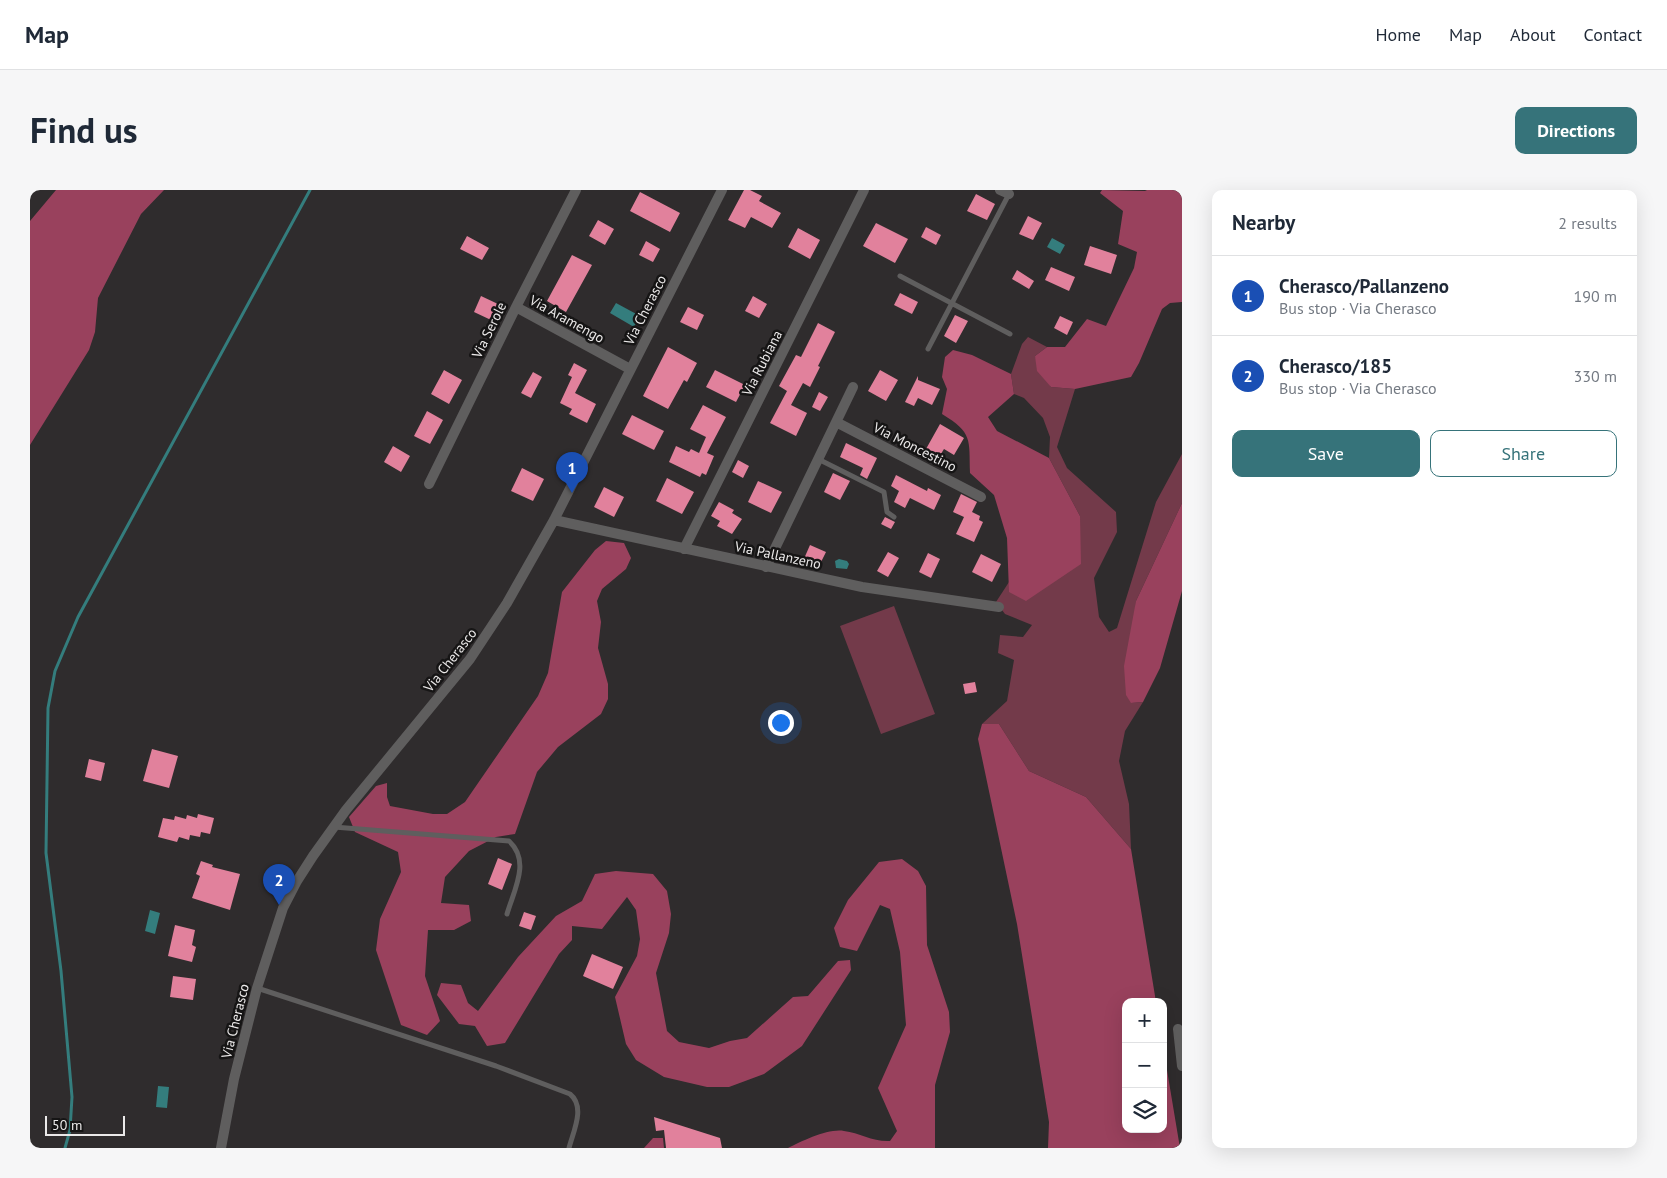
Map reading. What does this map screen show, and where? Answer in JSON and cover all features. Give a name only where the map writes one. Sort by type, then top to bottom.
[{"type":"street","name":"Via Serole","points":[[429,484],[576,190]]},
{"type":"street","name":"Via Cherasco","points":[[221,1148],[234,1079],[256,988],[283,908],[297,881],[333,827],[490,632],[554,520],[722,190]]},
{"type":"street","name":"Via Rubiana","points":[[684,549],[864,190]]},
{"type":"street","name":"Via Aramengo","points":[[516,307],[630,369]]},
{"type":"street","points":[[766,566],[853,387]]},
{"type":"street","name":"Via Moncestino","points":[[836,422],[981,497]]},
{"type":"street","name":"Via Pallanzeno","points":[[554,520],[880,590],[999,608]]},
{"type":"street","points":[[1178,1029],[1182,1066]]},
{"type":"lane","points":[[928,349],[952,304],[1006,191]]},
{"type":"lane","points":[[900,276],[1010,334]]},
{"type":"lane","points":[[818,459],[884,492],[887,512],[894,517]]},
{"type":"lane","points":[[333,827],[509,841],[516,848],[521,860],[521,868],[507,914]]},
{"type":"lane","points":[[256,988],[496,1066],[570,1094],[576,1099],[578,1109],[569,1148]]},
{"type":"shaded area","points":[[56,190],[164,190],[141,214],[98,298],[95,332],[89,350],[30,445],[30,221]]},
{"type":"shaded area","points":[[1102,190],[1177,190],[1182,193],[1182,302],[1170,303],[1162,309],[1131,377],[1075,389],[1051,387],[1037,371],[1035,356],[1047,347],[1065,347],[1087,319],[1106,326],[1134,268],[1137,252],[1118,244],[1123,211],[1100,193]]},
{"type":"shaded area","points":[[1028,337],[1047,347],[1035,356],[1051,387],[1075,389],[1057,447],[1067,468],[1116,512],[1117,532],[1094,578],[1099,617],[1109,632],[1117,628],[1156,502],[1182,454],[1182,503],[1136,601],[1131,703],[1143,702],[1125,731],[1119,761],[1129,804],[1131,849],[1086,797],[1029,771],[999,724],[982,724],[1007,701],[1014,660],[998,653],[1000,635],[1023,637],[1032,625],[1005,614],[996,602],[1009,582],[1009,592],[1080,516],[1049,458],[1050,437],[1043,418],[1024,398],[1014,394],[1011,374],[1022,344]]},
{"type":"shaded area","points":[[953,350],[972,355],[1011,374],[1014,394],[988,417],[997,431],[1049,458],[1080,516],[1081,564],[1026,601],[1009,592],[1007,538],[994,495],[970,473],[969,444],[964,432],[942,414],[947,389],[942,377],[945,357]]},
{"type":"shaded area","points":[[1182,503],[1182,591],[1160,668],[1143,702],[1131,703],[1126,695],[1124,666],[1136,601]]},
{"type":"shaded area","points":[[606,541],[624,543],[631,558],[626,569],[602,589],[597,601],[601,622],[598,648],[608,684],[608,699],[601,714],[558,747],[537,772],[515,834],[496,837],[469,851],[445,877],[441,903],[469,905],[471,921],[454,930],[428,930],[425,976],[440,1021],[427,1035],[401,1025],[376,950],[380,919],[401,872],[398,852],[355,832],[349,817],[376,786],[387,783],[387,797],[390,806],[433,814],[447,814],[465,802],[538,696],[548,673],[562,592],[595,550]]},
{"type":"shaded area","points":[[894,606],[935,714],[881,734],[840,626]]},
{"type":"shaded area","points":[[982,724],[999,724],[1029,771],[1086,797],[1131,849],[1155,998],[1122,998],[1122,1133],[1167,1133],[1167,1070],[1180,1148],[1048,1148],[1049,1122],[1017,924],[978,739]]},
{"type":"shaded area","points":[[902,859],[918,871],[926,886],[927,945],[949,1012],[950,1032],[935,1085],[935,1148],[788,1148],[831,1131],[844,1131],[878,1140],[890,1141],[897,1131],[878,1088],[906,1025],[900,952],[890,909],[880,905],[857,951],[840,947],[834,928],[848,900],[879,862]]},
{"type":"shaded area","points":[[616,871],[653,874],[667,891],[671,914],[669,933],[656,973],[667,1031],[679,1042],[709,1048],[747,1038],[793,997],[808,996],[838,961],[850,960],[851,970],[802,1046],[764,1074],[729,1087],[707,1087],[664,1077],[636,1060],[626,1044],[615,997],[637,956],[640,939],[636,910],[627,897],[602,929],[572,926],[572,940],[559,954],[505,1043],[487,1046],[475,1026],[459,1024],[437,995],[441,983],[461,985],[468,1003],[478,1011],[518,957],[556,916],[582,901],[595,874]]},
{"type":"shaded area","points":[[653,1138],[663,1138],[664,1148],[644,1148]]},
{"type":"water","points":[[1052,238],[1065,245],[1060,254],[1047,247]]},
{"type":"water","points":[[616,303],[640,316],[634,327],[610,313]]},
{"type":"water","points":[[839,559],[847,561],[849,564],[847,569],[836,568],[835,561]]},
{"type":"water","points":[[150,910],[160,913],[155,934],[145,931]]},
{"type":"water","points":[[158,1086],[169,1087],[167,1108],[156,1107]]},
{"type":"building","points":[[744,190],[750,190],[762,196],[759,201],[781,213],[772,228],[751,217],[745,228],[728,220]]},
{"type":"building","points":[[640,192],[680,213],[670,232],[630,211]]},
{"type":"building","points":[[976,194],[995,204],[987,220],[967,211]]},
{"type":"building","points":[[1028,216],[1042,223],[1033,240],[1019,234]]},
{"type":"building","points":[[598,220],[614,229],[605,245],[589,236]]},
{"type":"building","points":[[876,223],[908,239],[895,263],[863,246]]},
{"type":"building","points":[[926,227],[941,235],[936,245],[921,237]]},
{"type":"building","points":[[798,228],[820,240],[810,259],[788,247]]},
{"type":"building","points":[[467,236],[489,248],[482,260],[460,249]]},
{"type":"building","points":[[646,241],[660,249],[653,262],[639,255]]},
{"type":"building","points":[[1090,246],[1117,255],[1111,274],[1084,265]]},
{"type":"building","points":[[572,255],[592,265],[566,312],[547,301]]},
{"type":"building","points":[[1051,267],[1075,277],[1069,291],[1045,280]]},
{"type":"building","points":[[1017,270],[1034,281],[1029,289],[1012,279]]},
{"type":"building","points":[[900,293],[918,302],[912,314],[894,305]]},
{"type":"building","points":[[481,296],[498,304],[491,320],[474,312]]},
{"type":"building","points":[[753,296],[767,304],[759,318],[745,311]]},
{"type":"building","points":[[688,307],[704,315],[697,330],[680,322]]},
{"type":"building","points":[[955,315],[968,321],[956,343],[944,336]]},
{"type":"building","points":[[1060,316],[1073,322],[1067,335],[1054,328]]},
{"type":"building","points":[[818,323],[835,332],[810,387],[803,383],[791,405],[807,413],[796,436],[770,423],[787,391],[779,386],[796,355],[801,357]]},
{"type":"building","points":[[668,347],[697,363],[687,382],[684,380],[668,409],[643,396]]},
{"type":"building","points":[[574,363],[587,370],[575,393],[596,404],[587,423],[569,414],[572,409],[560,403],[572,377],[568,375]]},
{"type":"building","points":[[444,370],[462,380],[449,404],[431,394]]},
{"type":"building","points":[[715,370],[745,385],[736,402],[706,387]]},
{"type":"building","points":[[880,370],[898,380],[886,401],[868,391]]},
{"type":"building","points":[[533,372],[542,377],[531,398],[521,393]]},
{"type":"building","points":[[918,376],[918,380],[940,389],[932,405],[918,398],[914,406],[905,402]]},
{"type":"building","points":[[819,392],[828,397],[820,411],[812,407]]},
{"type":"building","points":[[703,405],[726,417],[707,453],[714,456],[706,475],[702,473],[700,477],[669,462],[676,446],[689,452],[691,449],[699,453],[706,437],[690,429]]},
{"type":"building","points":[[427,411],[443,420],[430,444],[414,436]]},
{"type":"building","points":[[632,415],[664,431],[654,450],[622,434]]},
{"type":"building","points":[[940,424],[964,438],[954,455],[944,449],[939,457],[926,449]]},
{"type":"building","points":[[846,443],[877,458],[867,479],[860,475],[863,468],[840,457]]},
{"type":"building","points":[[393,446],[410,456],[401,472],[384,462]]},
{"type":"building","points":[[738,460],[749,466],[743,478],[732,472]]},
{"type":"building","points":[[522,468],[544,479],[533,501],[511,491]]},
{"type":"building","points":[[833,473],[850,481],[840,500],[824,492]]},
{"type":"building","points":[[896,475],[927,491],[928,488],[941,495],[934,510],[910,498],[905,508],[894,502],[899,491],[891,486]]},
{"type":"building","points":[[667,478],[694,492],[682,514],[656,501]]},
{"type":"building","points":[[758,481],[782,492],[771,513],[748,502]]},
{"type":"building","points":[[604,487],[624,497],[614,517],[594,507]]},
{"type":"building","points":[[961,494],[977,502],[972,512],[980,516],[979,520],[983,522],[974,542],[956,534],[964,517],[953,512]]},
{"type":"building","points":[[719,502],[734,510],[732,513],[742,519],[732,534],[717,526],[720,521],[711,516]]},
{"type":"building","points":[[885,517],[895,522],[891,529],[881,524]]},
{"type":"building","points":[[810,545],[826,552],[820,564],[816,562],[814,565],[803,561]]},
{"type":"building","points":[[888,552],[899,558],[888,577],[877,571]]},
{"type":"building","points":[[928,553],[940,559],[931,578],[919,572]]},
{"type":"building","points":[[981,554],[1001,564],[992,582],[972,572]]},
{"type":"building","points":[[975,682],[977,692],[965,694],[963,684]]},
{"type":"building","points":[[152,749],[178,756],[169,788],[143,781]]},
{"type":"building","points":[[89,759],[105,763],[101,781],[85,777]]},
{"type":"building","points":[[198,814],[214,818],[210,834],[201,832],[200,837],[190,835],[189,840],[179,837],[177,842],[158,837],[163,818],[174,820],[175,816],[186,819],[187,815],[197,818]]},
{"type":"building","points":[[498,858],[512,864],[502,890],[488,884]]},
{"type":"building","points":[[201,861],[213,865],[212,867],[240,874],[230,910],[192,898],[200,876],[196,874]]},
{"type":"building","points":[[524,912],[536,916],[531,930],[519,926]]},
{"type":"building","points":[[175,925],[195,930],[192,945],[196,947],[192,962],[168,956]]},
{"type":"building","points":[[592,954],[623,967],[613,989],[583,976]]},
{"type":"building","points":[[173,976],[196,979],[193,1000],[170,997]]},
{"type":"building","points":[[654,1117],[720,1138],[722,1148],[666,1148],[664,1130],[656,1131]]},
{"type":"waterway","points":[[65,1148],[70,1130],[72,1097],[61,971],[46,853],[48,708],[55,671],[78,617],[310,190]]},
{"type":"place","name":"Cherasco/Pallanzeno","points":[[572,493]]},
{"type":"place","name":"Cherasco/185","points":[[279,905]]}]
